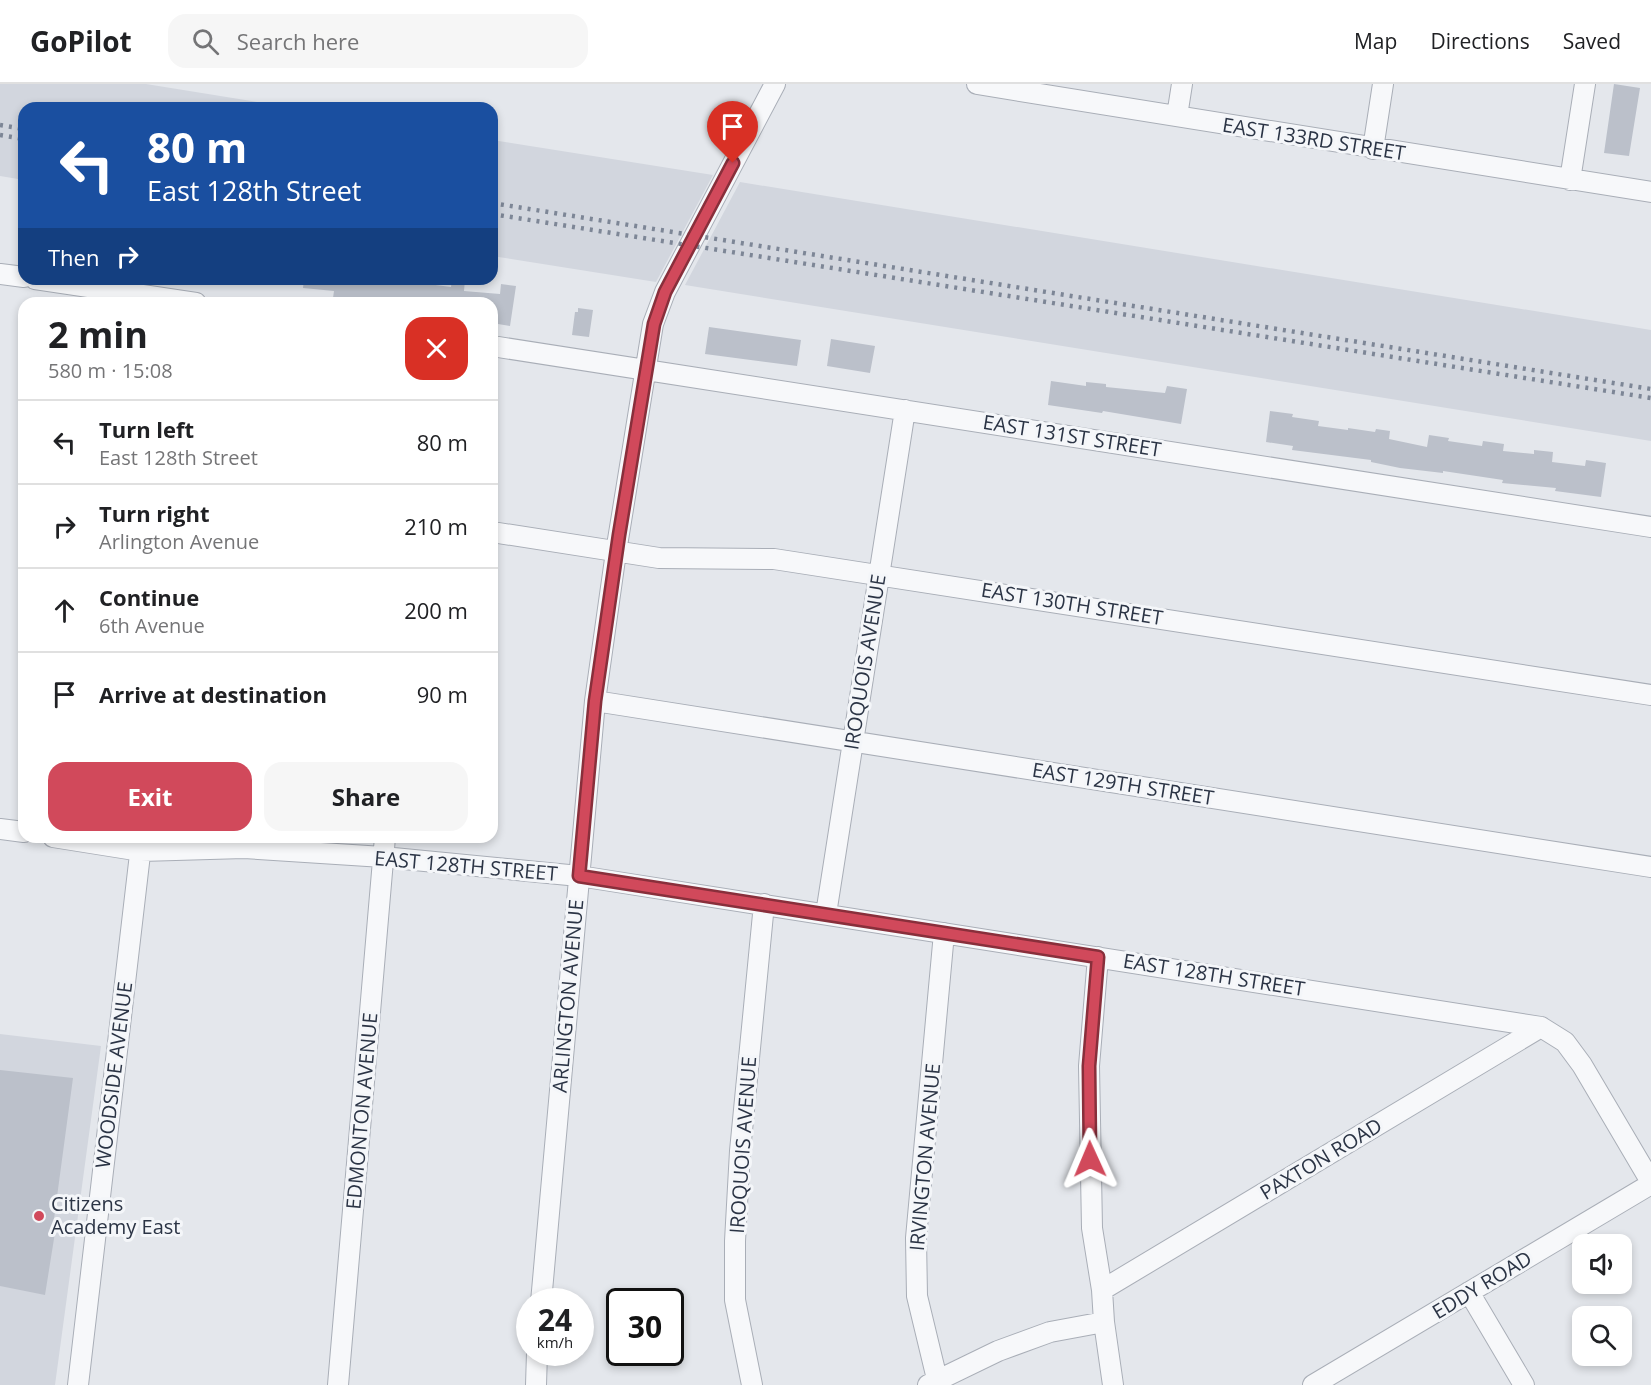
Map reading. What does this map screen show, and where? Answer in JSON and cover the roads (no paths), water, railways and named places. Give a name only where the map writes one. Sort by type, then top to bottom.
[{"type":"street","name":"ARLINGTON AVENUE","points":[[543,1288],[595,701],[645,369],[654,324],[665,292],[775,84]]},
{"type":"street","name":"EAST 133RD STREET","points":[[977,84],[1651,192]]},
{"type":"street","points":[[1177,117],[1182,84]]},
{"type":"street","points":[[1373,149],[1383,84]]},
{"type":"street","points":[[1570,180],[1585,84]]},
{"type":"street","points":[[0,274],[18,276]]},
{"type":"street","points":[[69,285],[137,297]]},
{"type":"street","name":"EAST 131ST STREET","points":[[498,347],[1651,527]]},
{"type":"street","name":"IROQUOIS AVENUE","points":[[826,914],[905,410]]},
{"type":"street","name":"EAST 130TH STREET","points":[[498,533],[659,558],[774,559],[1651,695]]},
{"type":"street","name":"EAST 129TH STREET","points":[[595,701],[1651,867]]},
{"type":"street","points":[[0,829],[18,831]]},
{"type":"street","name":"EDMONTON AVENUE","points":[[339,1385],[384,843]]},
{"type":"street","name":"EAST 128TH STREET","points":[[142,844],[383,857],[579,876],[1541,1027],[1565,1042],[1571,1050],[1651,1183]]},
{"type":"street","name":"WOODSIDE AVENUE","points":[[78,1385],[142,844]]},
{"type":"street","name":"IROQUOIS AVENUE","points":[[752,1385],[735,1300],[735,1241],[740,1151],[764,904]]},
{"type":"street","name":"IRVINGTON AVENUE","points":[[932,1382],[918,1296],[916,1238],[944,933]]},
{"type":"street","points":[[1098,957],[1089,1066],[1092,1228],[1113,1385]]},
{"type":"street","name":"PAXTON ROAD","points":[[1102,1290],[1541,1027]]},
{"type":"street","name":"EDDY ROAD","points":[[1313,1385],[1651,1183]]},
{"type":"street","points":[[1469,1292],[1524,1385]]},
{"type":"street","points":[[932,1382],[998,1351],[1050,1332],[1104,1322]]},
{"type":"street","points":[[536,1385],[537,1366]]},
{"type":"railway","points":[[0,125],[18,128]]},
{"type":"railway","points":[[0,135],[18,138]]},
{"type":"railway","points":[[498,204],[1651,389]]},
{"type":"railway","points":[[498,215],[1651,398]]},
{"type":"place","name":"Citizens Academy East","points":[[39,1216]]}]
